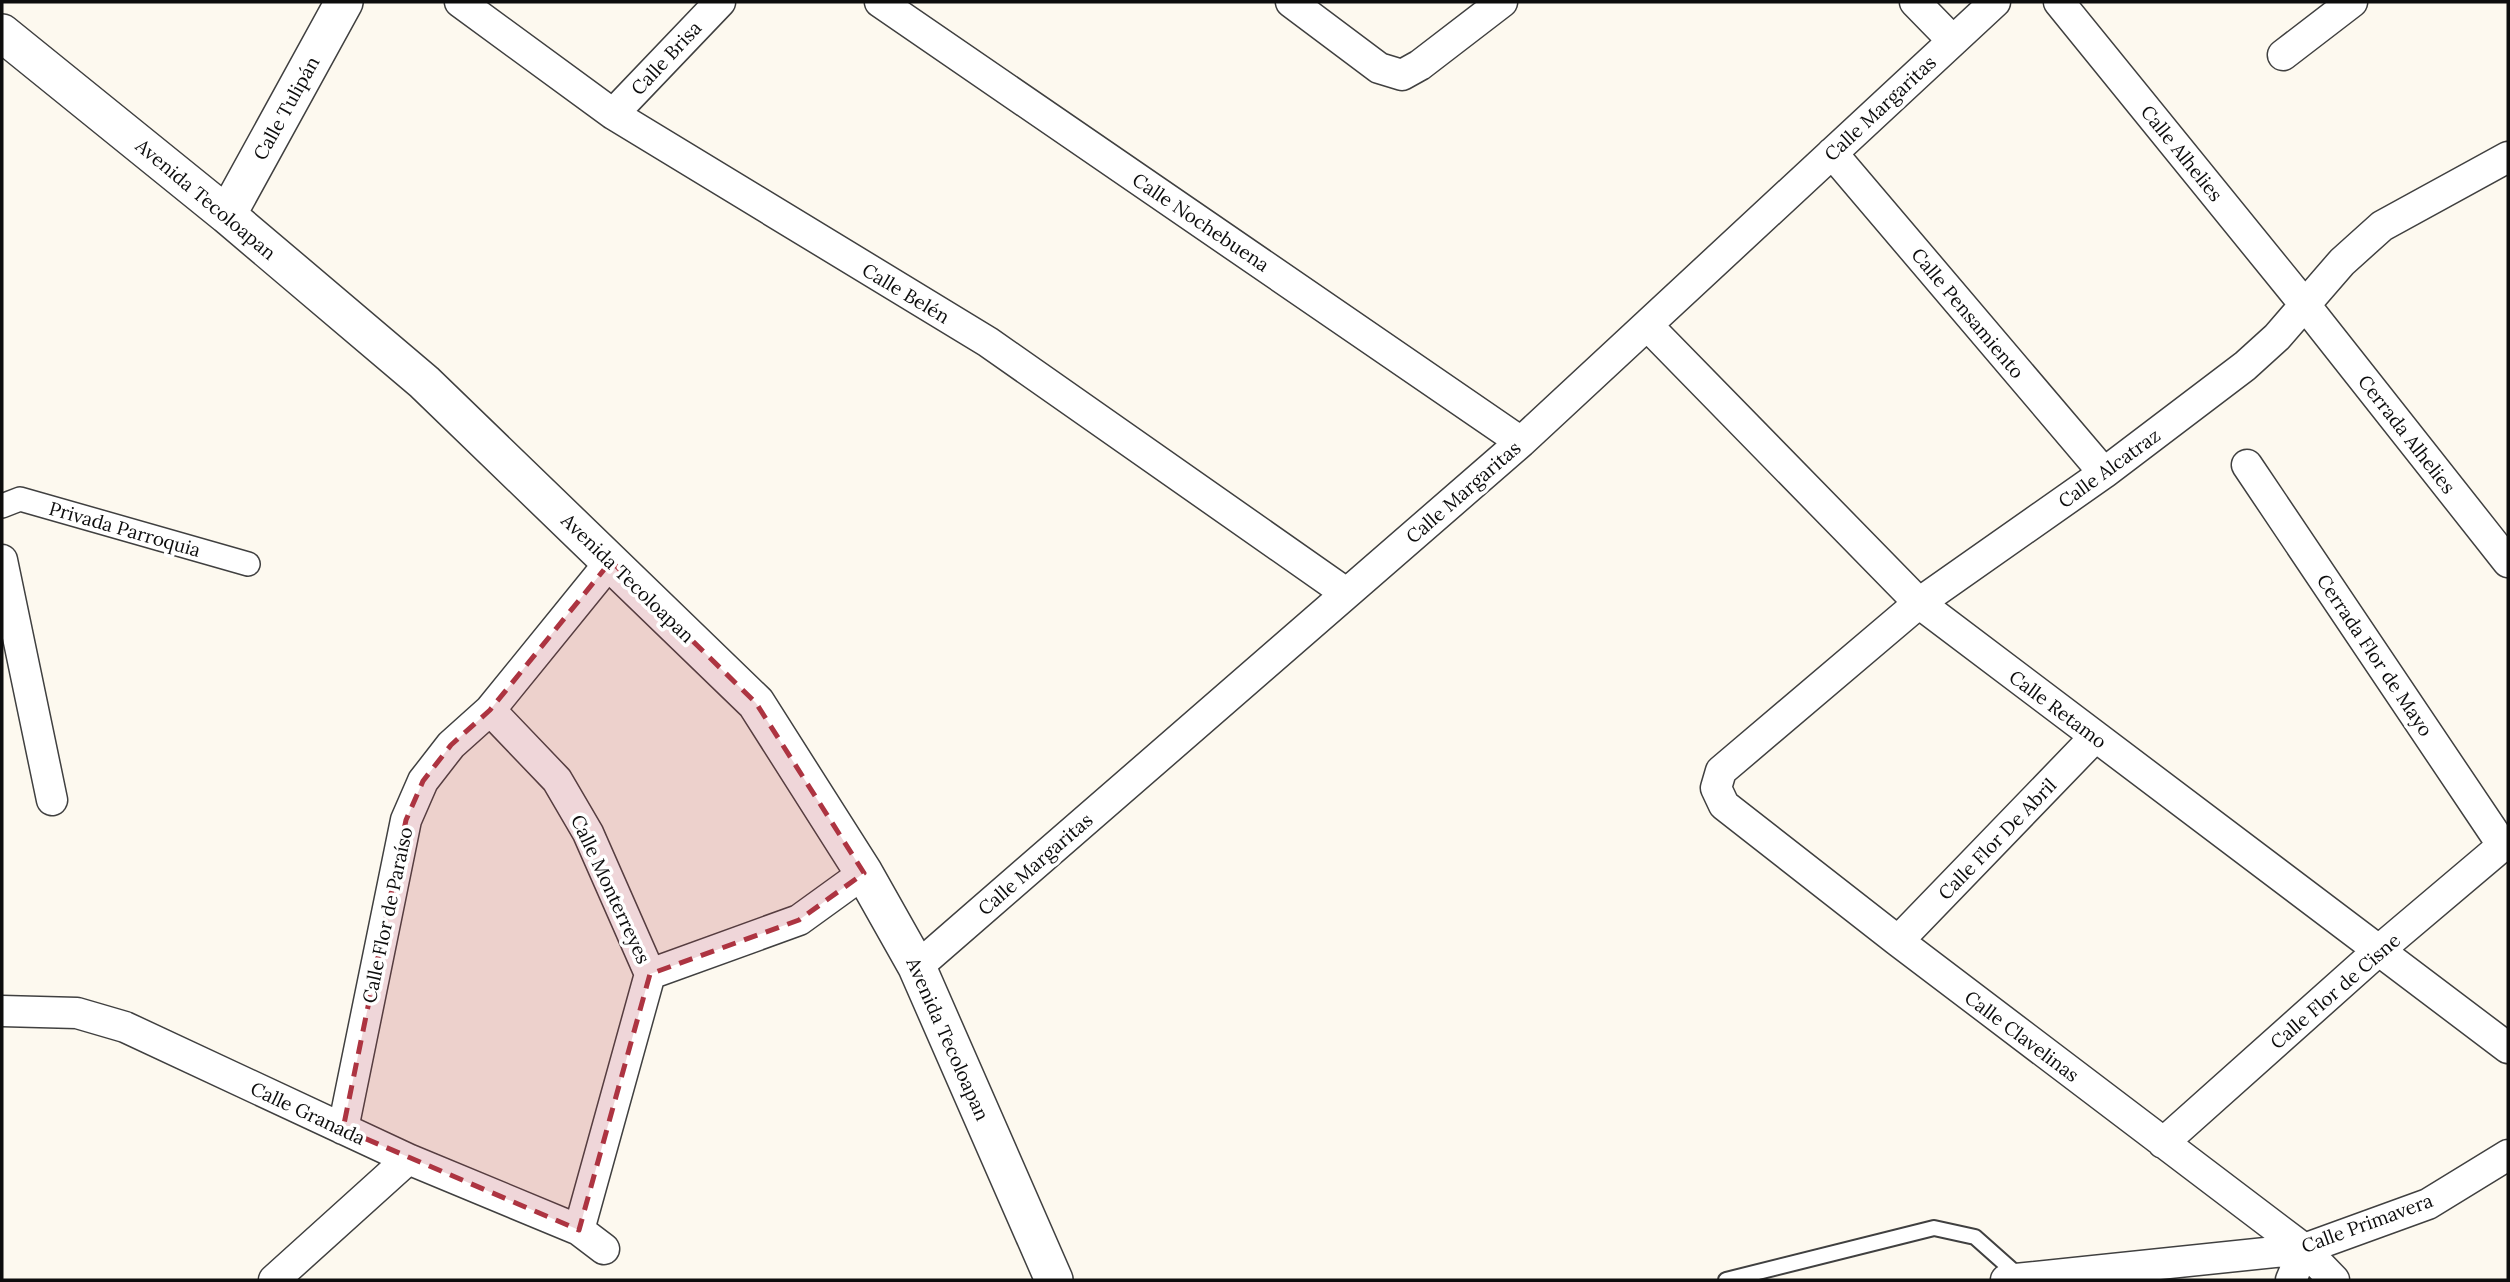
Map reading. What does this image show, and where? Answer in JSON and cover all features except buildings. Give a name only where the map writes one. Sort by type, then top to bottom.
[{"type":"street","name":"Calle Tulipán","points":[[227,215],[344,2]]},
{"type":"street","name":"Calle Belén","points":[[460,2],[613,114],[988,342],[1346,593]]},
{"type":"street","name":"Calle Brisa","points":[[613,114],[720,2]]},
{"type":"street","name":"Calle Nochebuena","points":[[880,2],[1521,442]]},
{"type":"street","points":[[1291,2],[1379,68],[1402,75],[1420,65],[1502,2]]},
{"type":"street","points":[[1915,2],[1953,41]]},
{"type":"street","name":"Calle Margaritas","points":[[917,967],[1521,442],[1995,2]]},
{"type":"street","name":"Calle Alhelies","points":[[2059,2],[2305,305]]},
{"type":"street","points":[[2283,55],[2352,2]]},
{"type":"street","name":"Avenida Tecoloapan","points":[[2,33],[227,215],[424,382],[756,703],[864,873],[917,967],[1054,1280]]},
{"type":"street","name":"Calle Pensamiento","points":[[1832,153],[2104,473]]},
{"type":"street","name":"Calle Alcatraz","points":[[1716,788],[1721,771],[1919,603],[2104,473],[2245,366],[2305,305],[2342,262],[2382,226],[2508,157]]},
{"type":"street","name":"Cerrada Alhelies","points":[[2305,305],[2508,562]]},
{"type":"street","name":"Calle Retamo","points":[[1647,325],[1919,603],[2508,1048]]},
{"type":"street","name":"Cerrada Flor de Mayo","points":[[2246,465],[2505,843]]},
{"type":"street","name":"Privada Parroquia","points":[[2,506],[20,499],[248,564]]},
{"type":"street","points":[[2,560],[52,800]]},
{"type":"street","name":"Calle Flor de Paraíso","points":[[343,1129],[406,820],[423,781],[451,745],[490,710],[611,561]]},
{"type":"street","name":"Calle Monterreyes","points":[[490,710],[557,780],[589,833],[650,974],[579,1230]]},
{"type":"street","name":"Calle Flor De Abril","points":[[1898,942],[2095,737]]},
{"type":"street","name":"Calle Clavelinas","points":[[1716,788],[1724,805],[1898,942],[2304,1249],[2334,1280]]},
{"type":"street","name":"Calle Flor de Cisne","points":[[2163,1143],[2378,951],[2505,843]]},
{"type":"street","name":"Calle Monterreyes","points":[[650,974],[799,920],[864,873]]},
{"type":"street","name":"Calle Granada","points":[[2,1011],[77,1013],[125,1027],[408,1159],[579,1230],[604,1249]]},
{"type":"street","name":"Calle Primavera","points":[[2013,1279],[2304,1249],[2428,1204],[2508,1155]]},
{"type":"street","points":[[274,1280],[408,1159]]},
{"type":"street","points":[[2291,1280],[2304,1249]]},
{"type":"lane","points":[[1726,1280],[1934,1228],[1975,1237],[2013,1279]]},
{"type":"highlighted area","points":[[611,561],[756,703],[864,873],[799,920],[650,974],[579,1230],[343,1129],[406,820],[423,781],[451,745],[490,710]]}]
